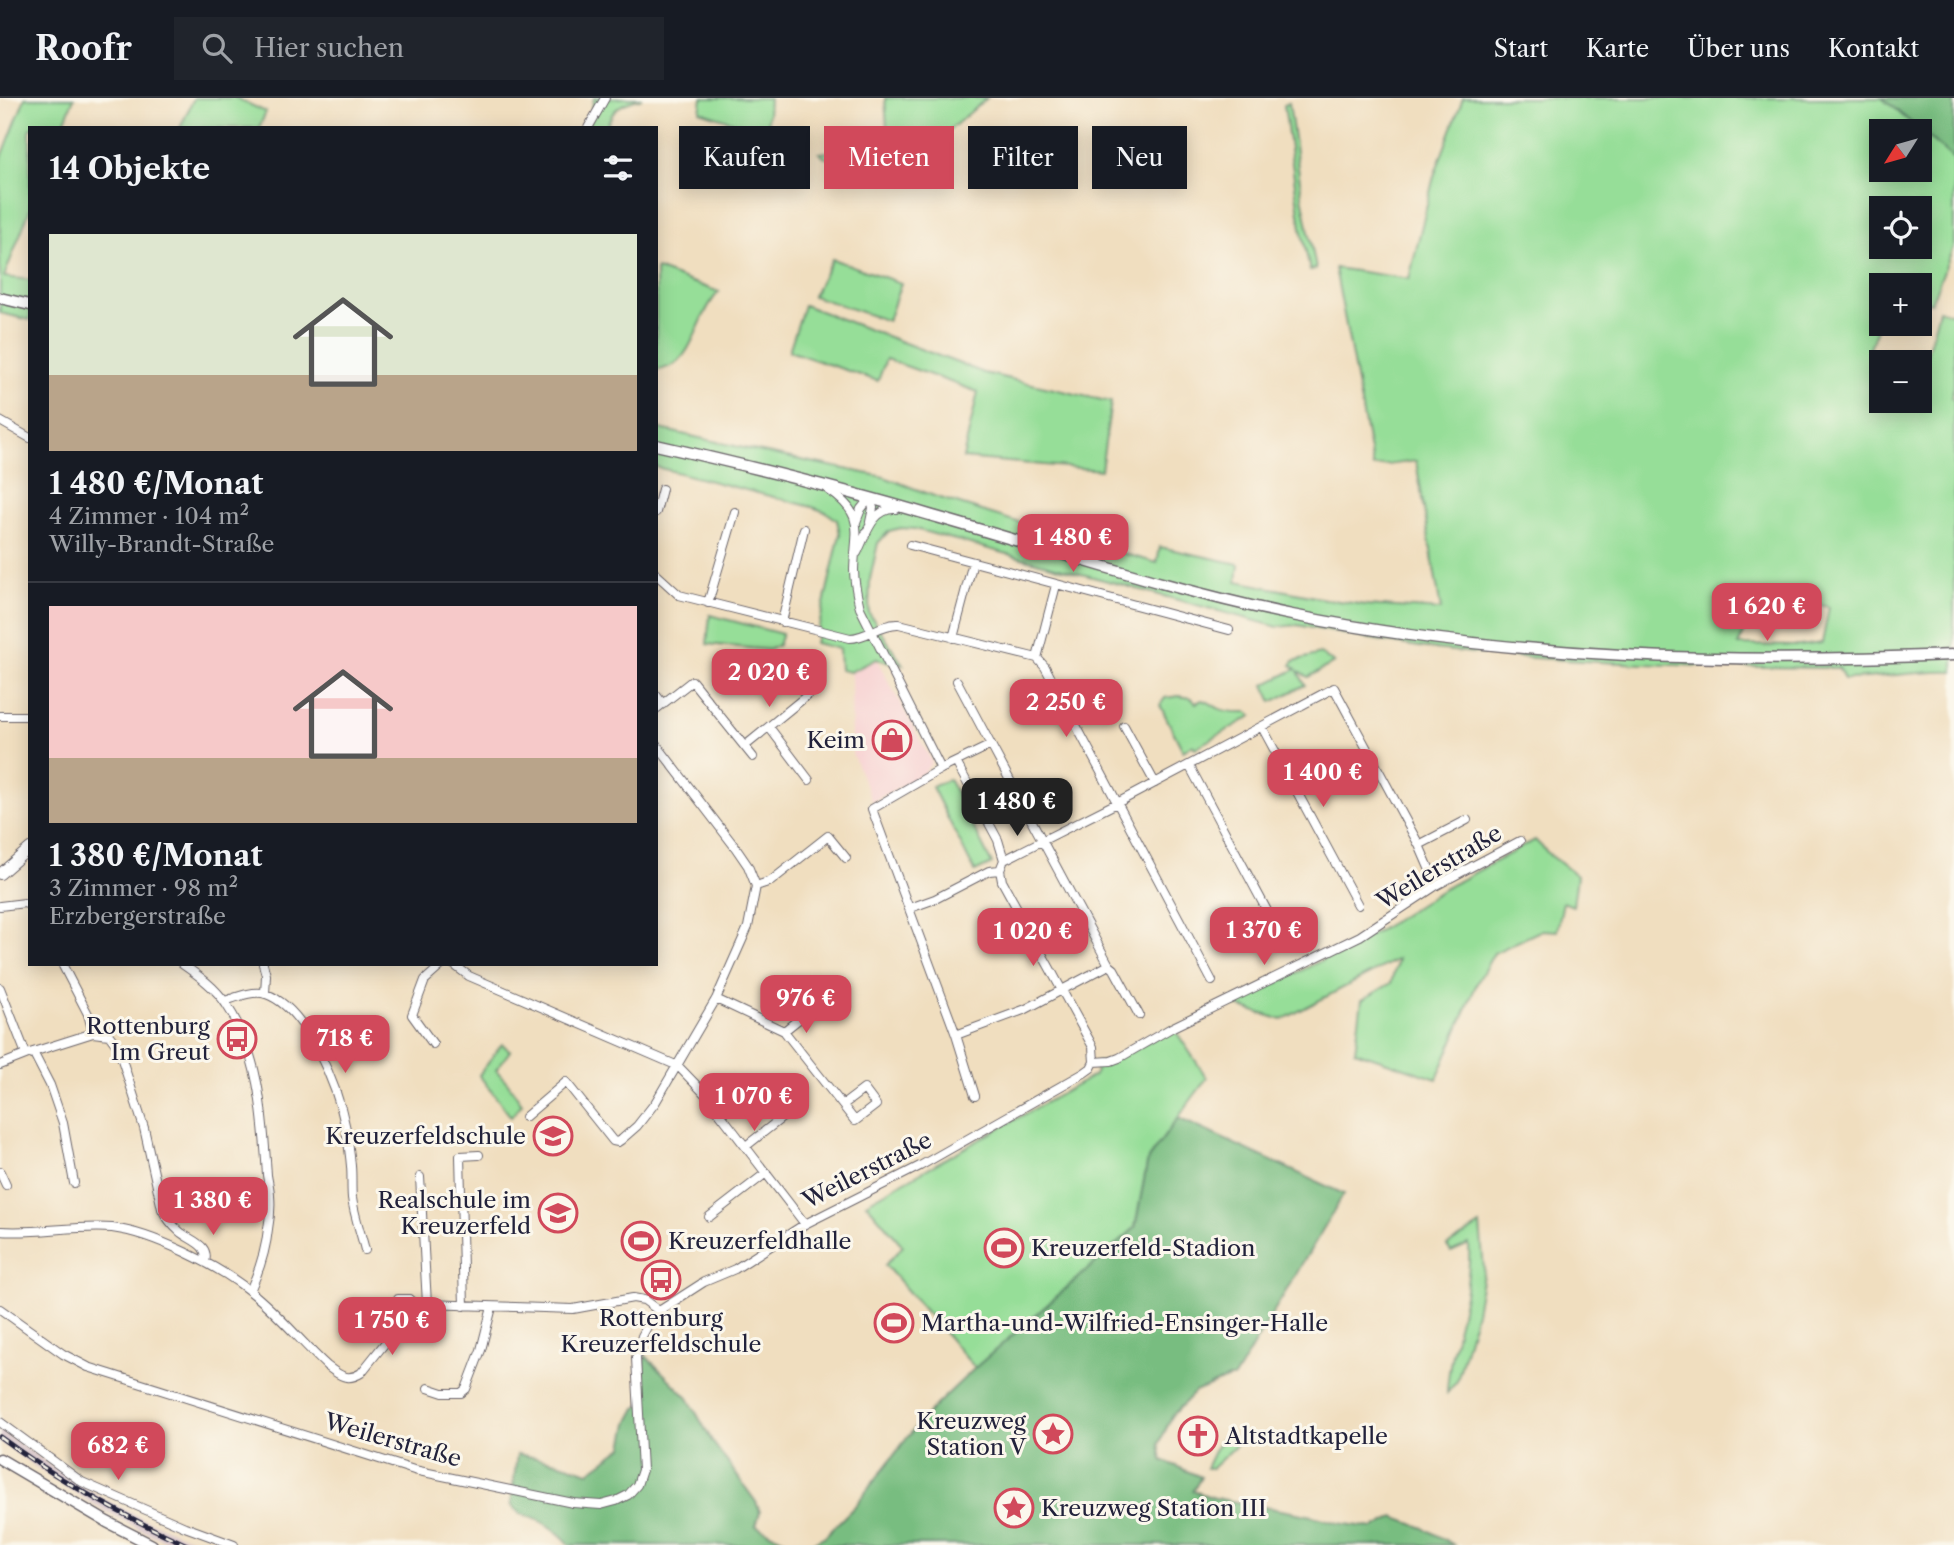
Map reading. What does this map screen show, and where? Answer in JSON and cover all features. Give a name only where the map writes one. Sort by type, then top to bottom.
[{"type":"main road","points":[[0,298],[28,305]]},
{"type":"main road","points":[[658,445],[815,482],[1122,573],[1220,599],[1346,625],[1486,645],[1645,656],[1839,660],[1954,655]]},
{"type":"main road","points":[[0,1459],[107,1522],[152,1545]]},
{"type":"street","points":[[589,126],[605,98]]},
{"type":"street","points":[[0,421],[28,434]]},
{"type":"street","points":[[815,482],[845,502],[856,522]]},
{"type":"street","points":[[658,504],[662,489]]},
{"type":"street","points":[[870,498],[861,509],[856,522],[854,566],[860,608],[942,769]]},
{"type":"street","points":[[869,528],[873,509],[870,498]]},
{"type":"street","points":[[856,555],[881,511],[889,508],[913,510]]},
{"type":"street","points":[[708,603],[735,512]]},
{"type":"street","points":[[782,622],[803,529]]},
{"type":"street","points":[[910,545],[1229,631]]},
{"type":"street","points":[[953,638],[972,562]]},
{"type":"street","points":[[658,576],[679,595],[850,638],[897,624],[1037,658],[1045,667],[1212,981]]},
{"type":"street","points":[[1037,658],[1056,585]]},
{"type":"street","points":[[659,706],[692,681],[753,757]]},
{"type":"street","points":[[957,681],[1041,842],[1139,1015]]},
{"type":"street","points":[[1004,860],[1334,688],[1429,868]]},
{"type":"street","points":[[745,746],[810,693]]},
{"type":"street","points":[[0,716],[28,716]]},
{"type":"street","points":[[1124,726],[1155,783]]},
{"type":"street","points":[[769,727],[809,780]]},
{"type":"street","points":[[1262,727],[1358,905]]},
{"type":"street","points":[[975,1096],[956,1035],[872,809],[991,744]]},
{"type":"street","points":[[525,1117],[566,1082],[615,1142],[637,1126],[678,1066],[716,999],[748,927],[756,886],[747,866],[658,747]]},
{"type":"street","points":[[956,762],[998,840],[1004,860],[1000,870],[1002,881],[1093,1047],[1094,1062]]},
{"type":"street","points":[[1189,765],[1287,948]]},
{"type":"street","points":[[1419,845],[1467,820]]},
{"type":"street","points":[[756,886],[771,881],[828,836],[846,858]]},
{"type":"street","name":"Weilerstraße","points":[[0,1309],[63,1354],[88,1367],[414,1470],[573,1503],[601,1505],[617,1501],[638,1485],[642,1471],[636,1358],[642,1336],[659,1311],[704,1282],[735,1269],[805,1224],[987,1129],[1084,1073],[1094,1062],[1119,1058],[1173,1027],[1360,936],[1437,885],[1520,841]]},
{"type":"street","points":[[0,874],[28,850]]},
{"type":"street","points":[[910,908],[935,899],[989,871],[1000,870]]},
{"type":"street","points":[[0,906],[28,905]]},
{"type":"street","points":[[956,1035],[1027,1009],[1109,965]]},
{"type":"street","points":[[63,966],[86,1009],[93,1033]]},
{"type":"street","points":[[184,966],[225,1001],[244,1038],[255,1073],[271,1199],[263,1256],[252,1292]]},
{"type":"street","points":[[264,966],[267,975],[265,994]]},
{"type":"street","points":[[433,1044],[412,1015],[425,981],[441,966]]},
{"type":"street","points":[[456,966],[468,976],[678,1066],[705,1094],[805,1224]]},
{"type":"street","points":[[0,988],[30,1053],[50,1085],[63,1123],[74,1183]]},
{"type":"street","points":[[784,1031],[834,991]]},
{"type":"street","points":[[225,1001],[251,994],[265,994],[278,1001],[295,1017],[310,1037],[335,1088],[346,1129],[352,1199],[365,1250]]},
{"type":"street","points":[[716,999],[784,1031],[844,1104]]},
{"type":"street","points":[[0,1065],[93,1033],[109,1035],[118,1047],[144,1128],[162,1209],[173,1225],[202,1246],[206,1252],[205,1262]]},
{"type":"street","points":[[746,1146],[793,1109]]},
{"type":"street","points":[[464,1306],[460,1156],[479,1155]]},
{"type":"street","points":[[0,1172],[6,1185]]},
{"type":"street","points":[[709,1217],[766,1173]]},
{"type":"street","points":[[420,1177],[427,1304]]},
{"type":"street","points":[[0,1231],[108,1228],[145,1236],[205,1262],[252,1292],[327,1366],[348,1379],[361,1373],[401,1323]]},
{"type":"street","points":[[403,1298],[409,1298],[417,1307],[414,1320],[408,1323],[401,1323],[393,1315],[394,1304],[403,1298]]},
{"type":"street","points":[[417,1307],[427,1304],[573,1309],[633,1298],[644,1300],[659,1311]]},
{"type":"street","points":[[428,1388],[443,1393],[461,1394],[466,1389],[481,1350],[492,1307]]},
{"type":"street","points":[[0,1422],[82,1482],[185,1527],[234,1545]]},
{"type":"shaded area","points":[[877,660],[932,762],[924,773],[872,802],[852,753],[851,673]]},
{"type":"shaded area","points":[[0,1430],[98,1496],[205,1545],[175,1545],[95,1505],[0,1442]]},
{"type":"green space","points":[[25,98],[74,98],[63,126],[28,126],[28,214],[4,277],[28,280],[28,320],[0,313],[0,162]]},
{"type":"green space","points":[[194,98],[236,98],[266,112],[260,126],[181,126]]},
{"type":"green space","points":[[594,98],[642,98],[619,107],[612,114],[607,126],[588,126]]},
{"type":"green space","points":[[702,98],[769,98],[767,126],[746,126],[700,111]]},
{"type":"green space","points":[[885,98],[987,98],[954,126],[887,126]]},
{"type":"green space","points":[[1463,98],[1882,98],[1907,119],[1869,119],[1869,182],[1932,182],[1932,140],[1954,159],[1954,245],[1932,300],[1932,273],[1869,273],[1869,336],[1874,336],[1869,350],[1869,413],[1932,413],[1932,350],[1928,350],[1939,310],[1954,314],[1954,386],[1951,397],[1954,399],[1954,672],[1844,679],[1839,668],[1592,662],[1426,648],[1297,625],[1278,627],[915,529],[901,528],[889,531],[878,543],[870,579],[869,613],[903,665],[876,659],[850,672],[840,670],[839,649],[815,643],[840,534],[837,520],[812,507],[658,468],[658,428],[884,477],[934,496],[1157,563],[1160,547],[1239,564],[1237,581],[1366,605],[1441,610],[1416,461],[1373,467],[1335,268],[1409,279],[1434,176]],"holes":[[[1764,592],[1829,607],[1822,643],[1799,646],[1738,645]]]},
{"type":"green space","points":[[1882,98],[1954,98],[1954,159],[1932,140],[1932,119],[1907,119]]},
{"type":"green space","points":[[1289,103],[1316,269],[1310,271],[1301,228],[1284,105]]},
{"type":"green space","points":[[832,259],[901,283],[888,321],[813,296]]},
{"type":"green space","points":[[658,270],[719,292],[712,300],[692,342],[680,359],[671,366],[658,370]]},
{"type":"green space","points":[[804,305],[984,373],[1111,402],[1101,470],[963,458],[978,392],[886,359],[878,381],[789,351]]},
{"type":"green space","points":[[710,615],[782,634],[778,645],[769,650],[707,644]]},
{"type":"green space","points":[[1320,654],[1334,663],[1308,677],[1298,671],[1305,685],[1272,702],[1264,685],[1296,669],[1291,665],[1294,661]]},
{"type":"green space","points":[[1165,698],[1191,698],[1196,703],[1202,700],[1225,711],[1248,712],[1252,716],[1195,748],[1193,745],[1183,751],[1160,705]]},
{"type":"green space","points":[[949,779],[992,864],[975,872],[932,787]]},
{"type":"green space","points":[[1535,840],[1577,876],[1573,906],[1563,902],[1557,931],[1542,930],[1494,953],[1477,983],[1437,1079],[1355,1051],[1362,1000],[1391,983],[1398,959],[1282,1020],[1234,1005],[1375,933],[1442,890]]},
{"type":"green space","points":[[1173,1027],[1207,1078],[1148,1159],[1135,1228],[975,1368],[885,1265],[903,1246],[866,1203],[1093,1076],[1096,1072],[1094,1063],[1111,1061]]},
{"type":"green space","points":[[502,1044],[510,1051],[496,1070],[522,1104],[511,1117],[479,1075]]},
{"type":"green space","points":[[1178,1118],[1344,1194],[1234,1378],[1195,1392],[1172,1416],[1159,1444],[1162,1460],[1201,1477],[1193,1491],[1215,1498],[1374,1528],[1394,1517],[1424,1528],[1454,1545],[570,1545],[550,1527],[521,1514],[511,1505],[517,1454],[589,1472],[623,1447],[628,1423],[636,1408],[641,1406],[645,1355],[688,1398],[712,1441],[756,1502],[760,1512],[756,1526],[786,1541],[811,1544],[825,1536],[855,1506],[914,1429],[936,1405],[1135,1228],[1148,1159]]},
{"type":"green space","points":[[1480,1225],[1484,1269],[1476,1312],[1457,1381],[1447,1393],[1467,1282],[1469,1244],[1451,1252],[1447,1246]]},
{"type":"green space","points":[[1225,1435],[1241,1441],[1212,1468],[1206,1468],[1215,1449]]},
{"type":"railway","points":[[0,1437],[91,1496],[187,1545]]},
{"type":"place","name":"Keim","points":[[892,740]]},
{"type":"place","name":"Rottenburg Im Greut","points":[[237,1039]]},
{"type":"place","name":"Kreuzerfeldschule","points":[[553,1136]]},
{"type":"place","name":"Realschule im Kreuzerfeld","points":[[558,1213]]},
{"type":"place","name":"Kreuzerfeldhalle","points":[[641,1241]]},
{"type":"place","name":"Kreuzerfeld-Stadion","points":[[1004,1248]]},
{"type":"place","name":"Rottenburg Kreuzerfeldschule","points":[[661,1280]]},
{"type":"place","name":"Martha-und-Wilfried-Ensinger-Halle","points":[[894,1323]]},
{"type":"place","name":"Kreuzweg Station V","points":[[1053,1434]]},
{"type":"place","name":"Altstadtkapelle","points":[[1198,1436]]},
{"type":"place","name":"Kreuzweg Station III","points":[[1014,1508]]}]
